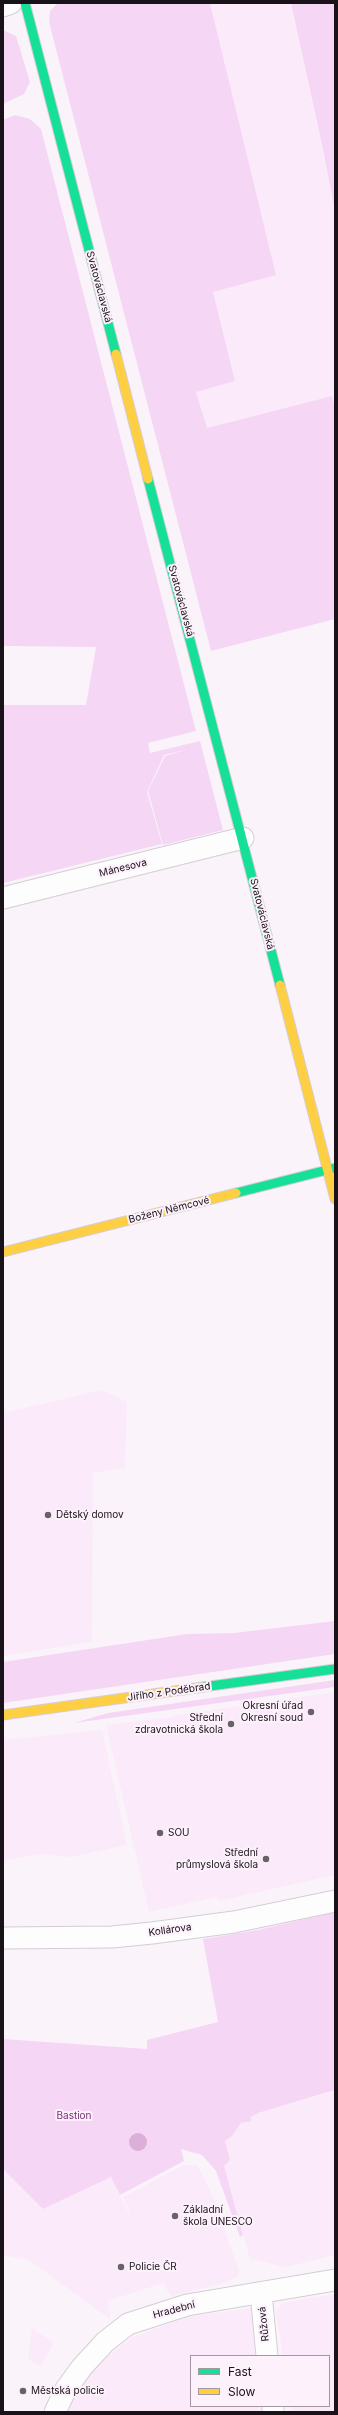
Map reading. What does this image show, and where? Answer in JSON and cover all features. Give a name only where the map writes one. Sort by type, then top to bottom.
[{"type":"street","points":[[3,6],[11,3]]},
{"type":"street","name":"Svatováclavská","points":[[26,3],[243,838],[331,1169],[335,1199]]},
{"type":"street","name":"Mánesova","points":[[3,898],[243,838]]},
{"type":"street","name":"Boženy Němcové","points":[[3,1252],[331,1169]]},
{"type":"street","name":"Jiřího z Poděbrad","points":[[3,1715],[335,1669]]},
{"type":"street","name":"Kollárova","points":[[3,1938],[112,1936],[152,1933],[234,1922],[335,1901]]},
{"type":"street","name":"Hradební","points":[[55,2412],[71,2381],[82,2367],[105,2342],[128,2324],[187,2305],[335,2280]]},
{"type":"street","name":"Růžová","points":[[261,2293],[268,2355]]},
{"type":"shaded area","points":[[210,3],[291,3],[335,210],[335,407],[332,396],[207,428],[196,392],[235,381],[213,292],[276,275]]},
{"type":"shaded area","name":"Dětský domov","points":[[102,1390],[127,1402],[125,1468],[93,1473],[92,1642],[3,1656],[3,1413]]},
{"type":"shaded area","points":[[335,1692],[335,1875],[218,1901],[217,1897],[149,1912],[106,1725],[173,1717]]},
{"type":"shaded area","points":[[102,1730],[127,1845],[71,1857],[41,1854],[3,1861],[3,1740]]},
{"type":"shaded area","points":[[335,2091],[335,2255],[286,2267],[250,2259],[224,2166],[230,2160],[225,2141],[232,2136],[241,2123],[258,2113]]},
{"type":"shaded area","points":[[134,2133],[142,2133],[147,2138],[145,2149],[142,2151],[134,2151],[129,2146],[129,2138]]},
{"type":"shaded area","points":[[184,2165],[197,2165],[210,2190],[239,2270],[237,2277],[224,2283],[171,2296],[163,2283],[108,2301],[111,2320],[29,2260],[3,2255],[3,2169],[43,2209],[111,2177],[134,2224],[123,2197]]},
{"type":"shaded area","points":[[335,2294],[335,2412],[288,2412],[292,2410],[291,2407],[330,2407],[330,2355],[283,2355],[276,2313],[282,2303]]},
{"type":"shaded area","points":[[252,2308],[255,2355],[190,2355],[190,2407],[261,2407],[262,2412],[68,2412],[80,2385],[100,2362],[133,2337],[187,2317]]},
{"type":"shaded area","points":[[32,2328],[54,2343],[40,2366],[28,2359]]},
{"type":"green space","points":[[58,3],[210,3],[276,275],[213,292],[235,381],[196,392],[207,428],[332,396],[335,407],[335,619],[211,651],[49,22],[50,11]]},
{"type":"green space","points":[[291,3],[335,3],[335,211],[323,150]]},
{"type":"green space","points":[[3,30],[16,36],[30,82],[24,94],[3,104]]},
{"type":"green space","points":[[15,115],[30,119],[41,129],[196,731],[148,743],[150,753],[200,741],[223,830],[163,845],[148,791],[165,756],[185,750],[164,755],[147,792],[162,844],[3,883],[3,705],[86,705],[96,647],[3,646],[3,120]]},
{"type":"green space","points":[[335,1621],[335,1654],[3,1703],[3,1662],[187,1634],[234,1633]]},
{"type":"green space","points":[[335,1680],[335,1687],[74,1723],[108,1713]]},
{"type":"green space","name":"Bastion","points":[[335,1912],[335,2090],[258,2113],[251,2117],[251,2121],[241,2123],[232,2136],[225,2141],[230,2160],[224,2166],[243,2235],[240,2237],[216,2171],[202,2155],[181,2149],[184,2161],[120,2195],[111,2177],[43,2209],[3,2169],[3,2039],[147,2049],[147,2040],[218,2022],[203,1939],[258,1930]]},
{"type":"traffic: fast","points":[[25,3],[116,354]]},
{"type":"traffic: fast","points":[[148,479],[280,985]]},
{"type":"traffic: fast","points":[[236,1193],[335,1168]]},
{"type":"traffic: fast","points":[[203,1687],[335,1669]]},
{"type":"traffic: slow","points":[[116,354],[148,479]]},
{"type":"traffic: slow","points":[[280,985],[335,1199]]},
{"type":"traffic: slow","points":[[3,1252],[236,1193]]},
{"type":"traffic: slow","points":[[3,1715],[203,1687]]},
{"type":"place","name":"Dětský domov","points":[[48,1515]]},
{"type":"place","name":"Okresní úřad Okresní soud","points":[[311,1712]]},
{"type":"place","name":"Střední zdravotnická škola","points":[[231,1724]]},
{"type":"place","name":"SOU","points":[[160,1833]]},
{"type":"place","name":"Střední průmyslová škola","points":[[266,1859]]},
{"type":"place","name":"Základní škola UNESCO","points":[[175,2216]]},
{"type":"place","name":"Policie ČR","points":[[121,2267]]},
{"type":"place","name":"Městská policie","points":[[23,2391]]}]
